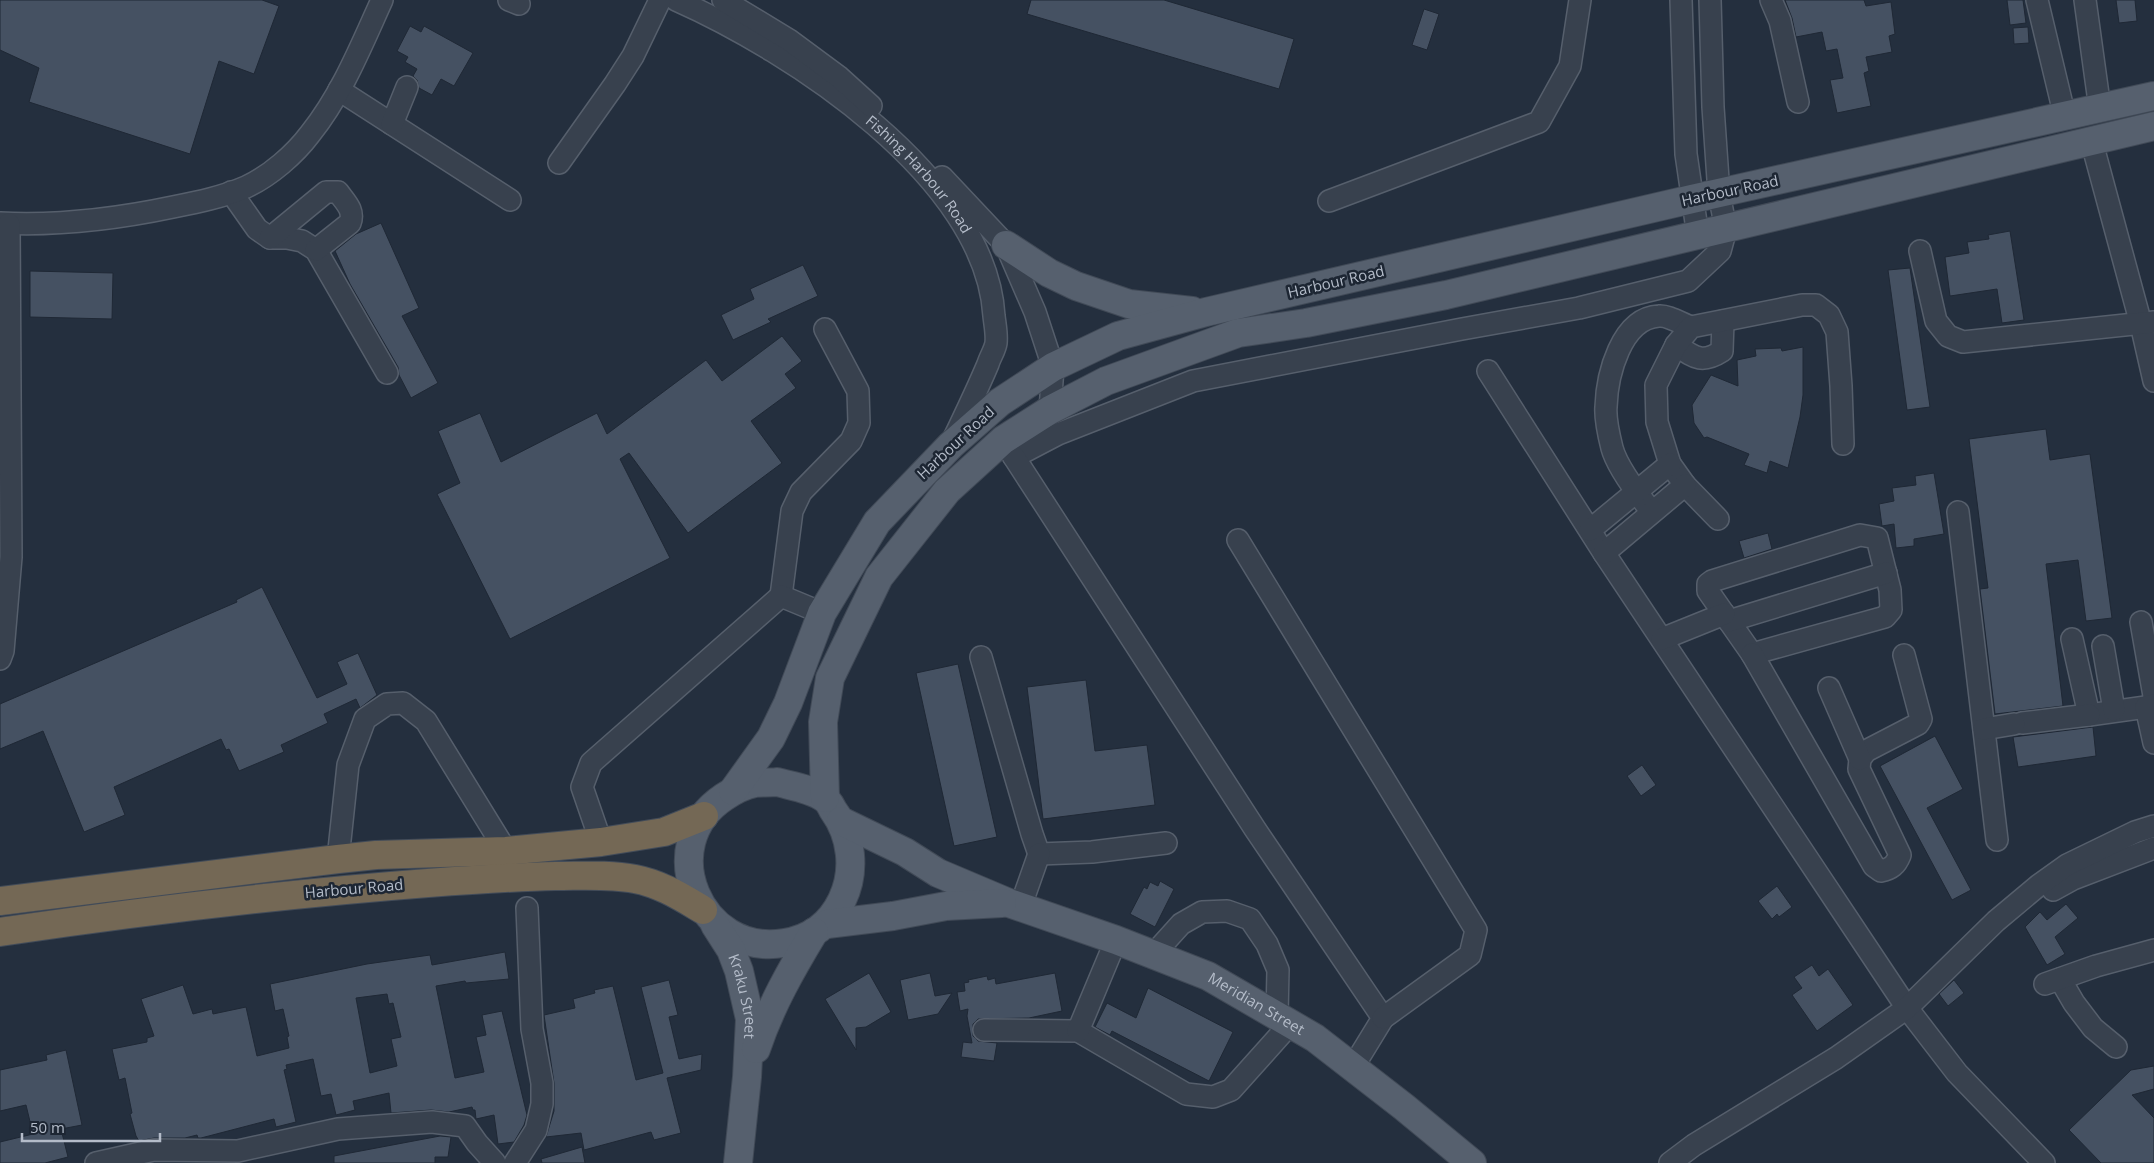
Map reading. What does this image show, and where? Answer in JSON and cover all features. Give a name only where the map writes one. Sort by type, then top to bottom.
[{"type":"highway","name":"Harbour Road","points":[[0,901],[376,855],[506,851],[601,842],[664,832],[704,816]]},
{"type":"highway","name":"Harbour Road","points":[[0,932],[124,913],[248,899],[498,877],[600,875],[635,879],[664,887],[708,916]]},
{"type":"main road","name":"Harbour Road","points":[[733,791],[771,738],[788,704],[822,613],[877,522],[950,445],[1000,402],[1053,367],[1118,336],[1206,312],[1692,199],[2154,96]]},
{"type":"main road","name":"Harbour Road","points":[[825,798],[823,722],[830,678],[876,585],[908,540],[947,491],[1008,449],[1050,410],[1106,381],[1238,334],[1306,323],[1446,295],[2154,126]]},
{"type":"main road","points":[[1930,147],[1936,179]]},
{"type":"main road","points":[[1006,246],[1049,273],[1076,286],[1129,304],[1206,312]]},
{"type":"main road","points":[[777,782],[800,788],[825,798],[841,821],[850,855],[851,873],[847,891],[839,907],[820,928],[794,942],[772,945],[750,943],[730,935],[708,916],[693,890],[689,875],[689,859],[694,836],[704,816],[717,802],[733,791],[754,783],[777,782]]},
{"type":"main road","name":"Meridian Street","points":[[841,821],[905,852],[938,873],[1014,905],[1116,940],[1208,976],[1315,1038],[1472,1163]]},
{"type":"main road","name":"Meridian Street","points":[[820,928],[946,906],[1014,905]]},
{"type":"main road","name":"Kraku Street","points":[[708,916],[731,950],[739,971],[750,1019],[747,1077],[738,1163]]},
{"type":"main road","name":"Kraku Street","points":[[747,1077],[764,1024],[787,979],[820,928]]},
{"type":"street","points":[[0,659],[4,651],[11,557],[5,450],[5,224],[55,224],[132,216],[213,199],[248,186],[281,164],[310,135],[339,90],[382,0]]},
{"type":"street","points":[[559,162],[624,70],[660,0]]},
{"type":"street","name":"Fishing Harbour Road","points":[[676,0],[705,13],[777,54],[827,87],[892,140],[931,181],[962,224],[979,256],[988,279],[994,305],[996,344],[950,445]]},
{"type":"street","name":"Fishing Harbour Road","points":[[723,0],[789,40],[839,76],[904,135],[1006,246],[1035,312],[1053,367],[1050,410]]},
{"type":"street","points":[[1329,200],[1540,122],[1570,66],[1580,0]]},
{"type":"street","points":[[1681,0],[1686,154],[1698,236]]},
{"type":"street","points":[[1384,1018],[1255,829],[1008,449],[1058,434],[1193,381],[1462,328],[1579,308],[1688,281],[1720,251],[1726,229],[1719,194],[1713,107],[1710,0]]},
{"type":"street","points":[[1771,0],[1780,21],[1798,102]]},
{"type":"street","points":[[2037,0],[2065,117]]},
{"type":"street","points":[[2085,0],[2100,109]]},
{"type":"street","points":[[392,124],[407,87]]},
{"type":"street","points":[[339,90],[510,200]]},
{"type":"street","points":[[2092,142],[2148,323],[2154,381]]},
{"type":"street","points":[[231,192],[257,229],[270,238],[287,238],[302,241],[316,250],[387,372]]},
{"type":"street","points":[[270,238],[326,192],[338,192],[351,210],[350,223],[316,250]]},
{"type":"street","points":[[1920,250],[1936,321],[1948,336],[1963,342],[2148,323]]},
{"type":"street","points":[[1652,512],[1636,492],[1613,450],[1606,408],[1610,375],[1622,343],[1639,322],[1660,316],[1691,327],[1802,305],[1816,305],[1829,315],[1837,332],[1843,444]]},
{"type":"street","points":[[1676,345],[1695,358],[1711,358],[1722,350],[1723,321]]},
{"type":"street","points":[[1691,327],[1676,345],[1656,385],[1657,422],[1670,464],[1685,485],[1718,519]]},
{"type":"street","points":[[601,842],[582,787],[591,763],[781,596],[792,511],[801,492],[851,441],[859,424],[858,391],[825,328]]},
{"type":"street","points":[[1488,371],[1604,553],[1907,1008],[1958,1073],[2044,1163]]},
{"type":"street","points":[[1590,530],[1670,464]]},
{"type":"street","points":[[1604,553],[1685,485]]},
{"type":"street","points":[[1958,512],[1997,840]]},
{"type":"street","points":[[1752,654],[1885,616],[1891,610],[1891,600],[1877,538],[1860,535],[1712,581],[1708,584],[1708,591],[1752,654],[1874,866],[1881,871],[1888,869],[1897,863],[1900,855],[1859,769],[1860,759],[1829,688]]},
{"type":"street","points":[[1238,540],[1476,930],[1470,954],[1384,1018],[1353,1067]]},
{"type":"street","points":[[1662,639],[1727,618],[1886,573]]},
{"type":"street","points":[[781,596],[822,613]]},
{"type":"street","points":[[2141,622],[2154,743]]},
{"type":"street","points":[[2072,639],[2089,715]]},
{"type":"street","points":[[2103,646],[2114,710]]},
{"type":"street","points":[[1860,759],[1866,751],[1918,724],[1921,719],[1904,655]]},
{"type":"street","points":[[982,657],[1039,854],[1014,905]]},
{"type":"street","points":[[1984,729],[2089,715],[2151,702]]},
{"type":"street","points":[[338,859],[348,765],[365,719],[387,704],[403,703],[426,721],[506,851]]},
{"type":"street","points":[[1670,1163],[1694,1145],[1836,1058],[1907,1008],[1996,921],[2067,865],[2136,832],[2154,826]]},
{"type":"street","points":[[1039,854],[1092,852],[1166,843]]},
{"type":"street","points":[[1996,921],[2073,879],[2154,848]]},
{"type":"street","points":[[515,1163],[536,1130],[542,1104],[542,1083],[532,1029],[528,908]]},
{"type":"street","points":[[984,1030],[1078,1031],[1186,1094],[1213,1097],[1231,1090],[1283,1020],[1278,970],[1268,944],[1250,919],[1227,911],[1202,912],[1181,924],[1153,955]]},
{"type":"street","points":[[1078,1031],[1116,940]]},
{"type":"street","points":[[2116,1047],[2092,1028],[2074,1003],[2053,982],[2096,966],[2154,950]]},
{"type":"street","points":[[96,1163],[154,1150],[241,1157],[338,1128],[432,1122],[465,1126],[495,1163]]},
{"type":"building","points":[[0,0],[262,0],[279,6],[254,74],[219,61],[190,154],[29,102],[39,68],[0,50]]},
{"type":"building","points":[[1031,0],[1164,0],[1294,39],[1279,89],[1027,14]]},
{"type":"building","points":[[1785,0],[1864,0],[1866,6],[1891,2],[1895,34],[1889,36],[1892,52],[1866,57],[1869,71],[1864,73],[1871,106],[1837,113],[1830,80],[1843,78],[1837,49],[1826,51],[1822,32],[1796,37],[1792,18]]},
{"type":"building","points":[[2007,0],[2023,0],[2026,23],[2010,25]]},
{"type":"building","points":[[2116,0],[2135,0],[2137,21],[2119,23]]},
{"type":"building","points":[[1424,9],[1439,14],[1427,50],[1412,45]]},
{"type":"building","points":[[410,26],[421,32],[424,26],[473,53],[454,86],[441,79],[432,95],[419,88],[417,80],[413,76],[417,69],[405,62],[408,57],[397,51]]},
{"type":"building","points":[[2028,27],[2029,43],[2014,44],[2013,28]]},
{"type":"building","points":[[381,223],[419,308],[402,316],[438,383],[411,398],[399,375],[398,367],[350,284],[335,251],[356,234]]},
{"type":"building","points":[[2010,231],[2024,320],[2002,323],[1997,289],[1950,296],[1945,257],[1969,253],[1967,242],[1989,239],[1988,235]]},
{"type":"building","points":[[803,265],[818,296],[768,319],[771,322],[733,340],[721,315],[754,299],[750,289]]},
{"type":"building","points":[[1910,268],[1930,407],[1907,410],[1888,270]]},
{"type":"building","points":[[30,271],[113,273],[112,319],[30,317]]},
{"type":"building","points":[[782,336],[802,361],[785,374],[796,388],[751,421],[782,463],[688,533],[629,453],[620,459],[670,558],[510,639],[437,494],[460,483],[438,431],[480,413],[501,462],[597,413],[607,434],[706,360],[722,381]]},
{"type":"building","points":[[1803,347],[1803,395],[1788,468],[1770,461],[1767,473],[1744,465],[1749,454],[1707,437],[1704,438],[1694,423],[1692,405],[1711,375],[1738,386],[1737,360],[1756,356],[1755,349],[1781,348],[1782,351]]},
{"type":"building","points":[[2046,429],[2050,460],[2090,454],[2112,618],[2086,621],[2078,560],[2046,564],[2063,706],[1995,714],[1980,589],[1988,588],[1969,439]]},
{"type":"building","points":[[1934,473],[1944,534],[1914,539],[1914,546],[1896,548],[1894,524],[1882,526],[1879,504],[1894,501],[1892,488],[1916,485],[1915,476]]},
{"type":"building","points":[[1768,533],[1772,549],[1744,558],[1739,541]]},
{"type":"building","points":[[262,587],[317,698],[347,684],[337,662],[358,653],[377,695],[360,708],[356,699],[324,714],[328,723],[281,745],[284,752],[239,771],[229,749],[226,750],[221,739],[114,787],[125,815],[84,832],[43,731],[0,749],[0,704],[237,602],[236,600]]},
{"type":"building","points":[[958,664],[997,837],[954,846],[916,673]]},
{"type":"building","points":[[1086,680],[1095,751],[1147,745],[1155,805],[1043,819],[1027,687]]},
{"type":"building","points":[[2093,727],[2096,756],[2018,767],[2013,737]]},
{"type":"building","points":[[1935,736],[1963,789],[1927,808],[1971,890],[1952,900],[1880,766]]},
{"type":"building","points":[[1642,765],[1656,785],[1641,796],[1627,776]]},
{"type":"building","points":[[1160,881],[1174,889],[1155,927],[1130,914],[1144,887],[1147,889],[1150,882],[1158,886]]},
{"type":"building","points":[[1777,886],[1792,907],[1779,917],[1777,914],[1772,919],[1758,901]]},
{"type":"building","points":[[2066,904],[2078,918],[2055,937],[2065,954],[2047,965],[2025,927],[2040,912],[2047,920]]},
{"type":"building","points":[[505,952],[509,979],[466,983],[465,981],[436,986],[455,1078],[484,1072],[476,1037],[486,1035],[482,1015],[502,1011],[527,1115],[524,1125],[514,1142],[498,1144],[494,1115],[476,1119],[475,1110],[472,1107],[449,1112],[431,1110],[391,1113],[389,1093],[353,1101],[355,1110],[336,1115],[331,1094],[321,1096],[313,1059],[286,1065],[287,1069],[284,1070],[296,1122],[276,1127],[274,1119],[201,1138],[198,1138],[197,1135],[185,1138],[154,1138],[139,1141],[136,1136],[130,1114],[132,1113],[125,1078],[119,1080],[112,1049],[147,1042],[147,1038],[154,1036],[141,999],[183,985],[193,1014],[212,1009],[213,1014],[246,1007],[257,1056],[289,1048],[287,1037],[289,1036],[283,1009],[275,1011],[270,984],[367,964],[430,955],[432,965]],"holes":[[[387,994],[389,1004],[393,1003],[401,1037],[391,1039],[397,1066],[370,1073],[356,998]]]},
{"type":"building","points":[[1812,965],[1819,976],[1828,969],[1853,1005],[1817,1031],[1792,995],[1802,988],[1794,977]]},
{"type":"building","points":[[869,973],[891,1012],[866,1027],[856,1028],[856,1050],[825,999]]},
{"type":"building","points":[[930,973],[935,996],[952,993],[938,1014],[908,1020],[900,980]]},
{"type":"building","points":[[1055,973],[1062,1011],[1029,1018],[978,1019],[973,1024],[973,1036],[978,1041],[997,1043],[994,1061],[961,1057],[963,1042],[972,1043],[967,1016],[968,1009],[960,1011],[957,992],[965,991],[964,983],[969,982],[968,980],[987,976],[988,980],[995,978],[996,984]]},
{"type":"building","points":[[669,980],[678,1015],[669,1017],[679,1059],[702,1054],[701,1070],[667,1078],[681,1133],[654,1140],[651,1132],[584,1150],[581,1133],[546,1137],[554,1111],[554,1083],[544,1015],[575,1008],[573,999],[595,993],[594,990],[613,986],[636,1080],[663,1073],[641,987]]},
{"type":"building","points":[[1954,980],[1964,993],[1948,1006],[1939,994]]},
{"type":"building","points":[[1148,988],[1233,1032],[1209,1081],[1112,1031],[1110,1035],[1095,1027],[1107,1003],[1136,1018]]},
{"type":"building","points":[[66,1050],[82,1125],[61,1129],[68,1157],[45,1163],[0,1163],[0,1142],[33,1134],[26,1105],[0,1111],[0,1070],[47,1060],[46,1055]]},
{"type":"building","points":[[2154,1066],[2154,1089],[2132,1095],[2154,1118],[2154,1163],[2101,1163],[2069,1130],[2131,1070]]},
{"type":"building","points":[[440,1136],[451,1137],[448,1157],[435,1157],[435,1163],[334,1163],[334,1156]]},
{"type":"building","points":[[582,1147],[585,1163],[542,1163],[541,1159]]}]
